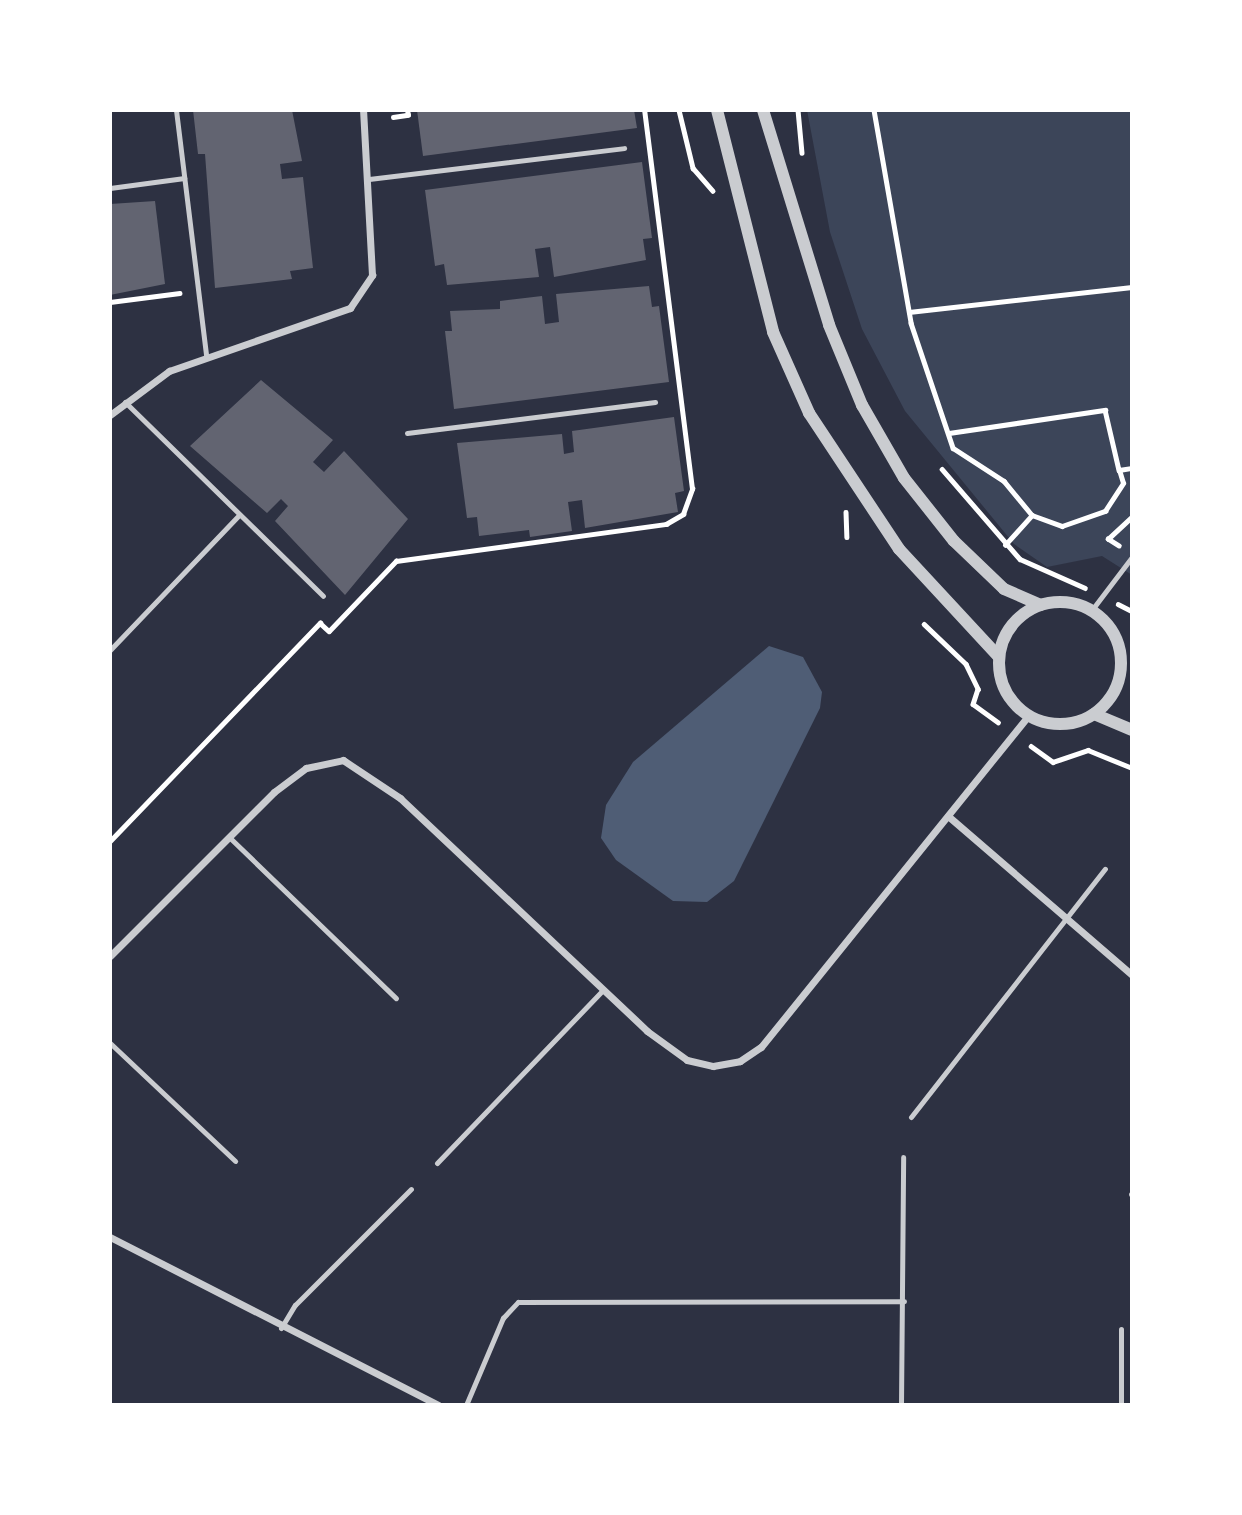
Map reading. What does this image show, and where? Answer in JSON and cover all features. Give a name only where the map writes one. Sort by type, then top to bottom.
[{"type":"street","points":[[110,415],[169,371],[206,356],[335,318],[350,308],[372,275],[369,179],[363,110]]},
{"type":"street","points":[[717,110],[773,331],[809,413],[899,550],[999,657],[1005,691],[1028,716],[1061,724],[1094,714],[1126,673],[1117,643],[1091,611],[1076,604],[1041,605],[1004,589],[954,541],[904,478],[862,405],[829,326],[763,110]]},
{"type":"street","points":[[999,657],[1013,625],[1041,605]]},
{"type":"street","points":[[1094,714],[1132,730]]},
{"type":"street","points":[[110,956],[229,837],[306,768],[343,760],[400,798],[603,990],[687,1060],[713,1066],[740,1061],[761,1047],[1028,716]]},
{"type":"street","points":[[948,816],[1132,975]]},
{"type":"street","points":[[110,1237],[281,1328],[438,1405]]},
{"type":"lane","points":[[176,110],[206,356]]},
{"type":"lane","points":[[369,179],[624,148]]},
{"type":"lane","points":[[110,188],[184,178]]},
{"type":"lane","points":[[125,402],[238,516],[323,596]]},
{"type":"lane","points":[[407,433],[655,402]]},
{"type":"lane","points":[[110,650],[238,516]]},
{"type":"lane","points":[[1091,611],[1132,557]]},
{"type":"lane","points":[[229,837],[396,998]]},
{"type":"lane","points":[[911,1117],[1105,869]]},
{"type":"lane","points":[[438,1163],[603,990]]},
{"type":"lane","points":[[110,1043],[235,1161]]},
{"type":"lane","points":[[901,1405],[904,1301],[903,1157]]},
{"type":"lane","points":[[281,1328],[295,1306],[411,1189]]},
{"type":"lane","points":[[466,1405],[503,1318],[518,1302],[904,1301]]},
{"type":"lane","points":[[1121,1329],[1121,1405]]},
{"type":"path","points":[[393,117],[408,115],[407,110]]},
{"type":"path","points":[[110,841],[320,623],[329,631],[396,561],[666,524],[683,514],[692,489],[644,110]]},
{"type":"path","points":[[680,110],[693,168]]},
{"type":"path","points":[[798,110],[806,140]]},
{"type":"path","points":[[874,110],[909,312],[948,433],[953,448],[1004,481],[1032,515],[1062,526],[1105,511],[1123,483],[1105,410],[948,433]]},
{"type":"path","points":[[909,312],[1132,287]]},
{"type":"path","points":[[110,302],[198,291]]},
{"type":"path","points":[[1119,471],[1132,468]]},
{"type":"path","points":[[942,469],[1005,545],[1039,572],[1132,611]]},
{"type":"path","points":[[1005,545],[1032,515]]},
{"type":"path","points":[[1124,550],[1108,539],[1132,517]]},
{"type":"shaded area","points":[[807,110],[1132,110],[1132,575],[1102,556],[1047,567],[1014,544],[905,411],[862,329],[830,232]]},
{"type":"shaded area","points":[[769,646],[803,657],[822,692],[820,708],[734,881],[707,902],[673,901],[616,860],[601,838],[606,805],[633,762]]},
{"type":"building","points":[[193,110],[292,110],[302,161],[280,164],[282,179],[303,177],[313,268],[290,271],[292,279],[215,288],[205,154],[198,154]]},
{"type":"building","points":[[417,110],[634,110],[637,128],[423,156]]},
{"type":"building","points":[[642,162],[652,238],[643,239],[646,260],[554,277],[550,247],[535,249],[539,277],[447,285],[444,264],[435,266],[425,190]]},
{"type":"building","points":[[155,201],[165,284],[110,295],[110,204]]},
{"type":"building","points":[[649,286],[652,307],[659,306],[669,382],[454,409],[445,331],[452,331],[450,311],[500,309],[500,301],[542,296],[545,324],[559,322],[556,294]]},
{"type":"building","points":[[261,380],[333,440],[313,462],[324,472],[344,451],[408,519],[345,595],[275,521],[288,506],[281,499],[267,513],[190,446]]},
{"type":"building","points":[[674,417],[684,491],[675,493],[678,512],[585,528],[582,500],[568,502],[572,531],[530,537],[529,530],[479,536],[477,517],[467,518],[457,443],[562,434],[564,454],[574,452],[572,431]]}]
